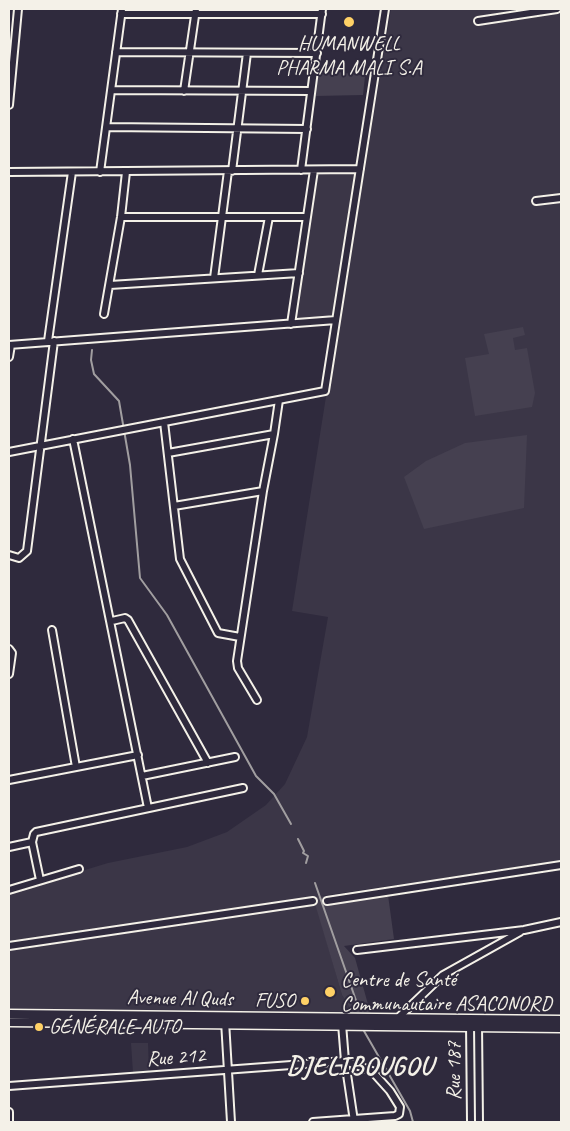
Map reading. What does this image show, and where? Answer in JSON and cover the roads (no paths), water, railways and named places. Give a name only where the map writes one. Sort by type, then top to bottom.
[{"type":"main road","name":"Avenue Al Quds","points":[[9,1014],[342,1024],[354,1021]]},
{"type":"main road","name":"Avenue Al Quds","points":[[369,1021],[398,1018],[561,1028]]},
{"type":"main road","name":"Avenue Al Quds","points":[[9,1022],[225,1020],[474,1023],[561,1020]]},
{"type":"street","points":[[9,105],[18,9]]},
{"type":"street","points":[[9,452],[114,430],[130,429],[325,391],[385,9]]},
{"type":"street","points":[[478,21],[557,9]]},
{"type":"street","points":[[100,172],[121,11],[322,12],[301,170]]},
{"type":"street","points":[[184,91],[195,11]]},
{"type":"street","points":[[116,52],[317,53]]},
{"type":"street","points":[[214,278],[247,53]]},
{"type":"street","points":[[111,90],[312,91]]},
{"type":"street","points":[[106,127],[307,129]]},
{"type":"street","points":[[9,176],[9,172],[360,169]]},
{"type":"street","points":[[291,324],[314,170]]},
{"type":"street","points":[[9,555],[19,558],[27,551],[72,172]]},
{"type":"street","points":[[104,314],[121,217],[126,172]]},
{"type":"street","points":[[536,201],[561,198]]},
{"type":"street","points":[[121,217],[307,217]]},
{"type":"street","points":[[258,275],[269,217]]},
{"type":"street","points":[[110,285],[299,273]]},
{"type":"street","points":[[9,357],[10,345],[336,320]]},
{"type":"street","points":[[257,700],[238,668],[240,637],[279,400]]},
{"type":"street","points":[[164,422],[180,559],[218,633],[240,637]]},
{"type":"street","points":[[168,453],[274,434]]},
{"type":"street","points":[[73,438],[112,621],[148,808]]},
{"type":"street","points":[[174,506],[263,491]]},
{"type":"street","points":[[112,621],[124,618],[128,620],[208,763]]},
{"type":"street","points":[[52,630],[76,767]]},
{"type":"street","points":[[9,648],[12,653],[9,674]]},
{"type":"street","points":[[9,780],[138,755]]},
{"type":"street","points":[[142,776],[235,757]]},
{"type":"street","points":[[40,880],[32,842],[36,832],[243,788]]},
{"type":"street","points":[[9,847],[32,842]]},
{"type":"street","points":[[327,901],[561,865]]},
{"type":"street","points":[[9,890],[79,869]]},
{"type":"street","points":[[9,946],[313,901]]},
{"type":"street","points":[[357,950],[524,930],[561,922]]},
{"type":"street","points":[[398,1018],[443,976],[524,930]]},
{"type":"street","points":[[225,1020],[231,1122]]},
{"type":"street","name":"Rue 187","points":[[471,1122],[474,1023]]},
{"type":"street","name":"Rue 187","points":[[474,1023],[479,1122]]},
{"type":"street","points":[[342,1024],[345,1061],[354,1121]]},
{"type":"street","points":[[313,1122],[354,1121],[399,1114],[400,1107],[390,1090],[372,1071],[345,1061]]},
{"type":"street","name":"Rue 212","points":[[9,1086],[345,1061]]},
{"type":"street","points":[[9,1112],[10,1122]]},
{"type":"waterway","points":[[92,350],[91,360],[94,374],[119,401],[130,465],[140,578],[167,615],[256,776],[274,794],[291,824]]},
{"type":"waterway","points":[[298,839],[304,851],[303,853],[308,856],[306,863]]},
{"type":"waterway","points":[[315,883],[359,1009]]},
{"type":"waterway","points":[[364,1031],[410,1111],[413,1122]]},
{"type":"place","name":"HUMANWELL PHARMA MALI S.A","points":[[349,22]]},
{"type":"place","name":"Centre de Santé Communautaire ASACONORD","points":[[330,992]]},
{"type":"place","name":"FUSO","points":[[305,1001]]},
{"type":"place","name":"GÉNÉRALE AUTO","points":[[39,1027]]},
{"type":"district","name":"DJELIBOUGOU","points":[[360,1067]]}]
